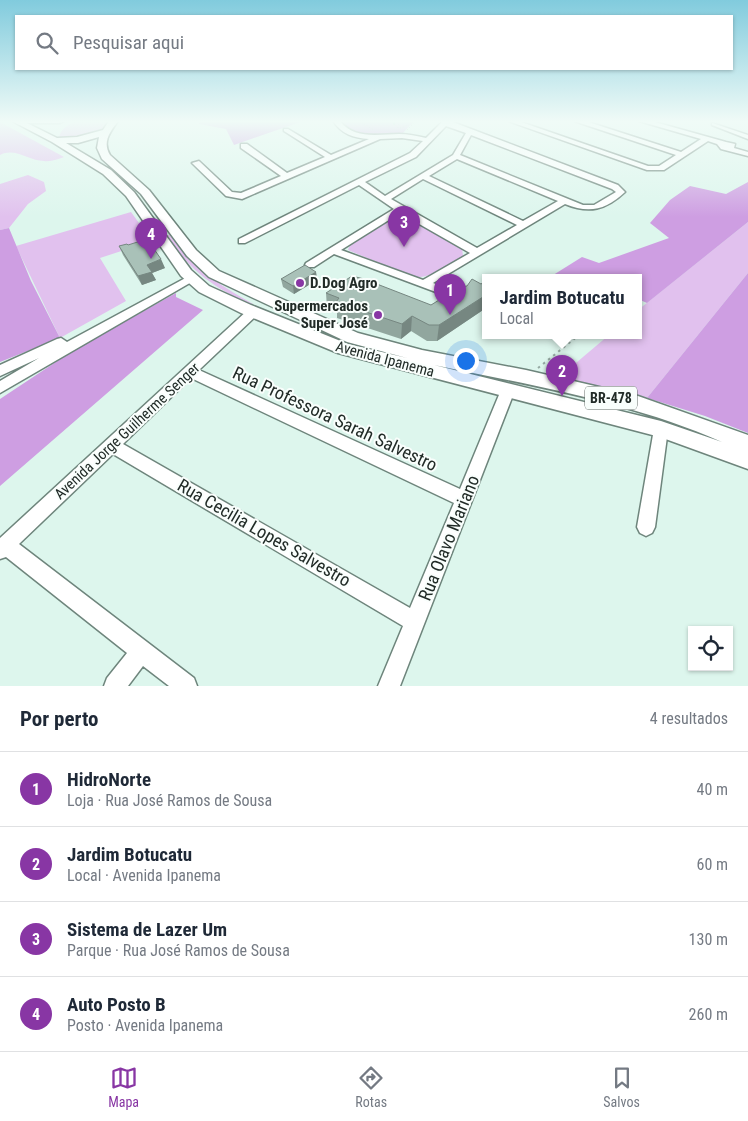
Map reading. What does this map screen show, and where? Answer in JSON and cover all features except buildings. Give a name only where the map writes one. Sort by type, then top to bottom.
[{"type":"main road","name":"Avenida Ipanema","points":[[75,153],[107,172],[130,194],[189,275],[204,288],[253,312],[344,349],[562,402],[661,430],[748,460]]},
{"type":"main road","name":"Avenida Ipanema","points":[[103,153],[111,163],[134,182],[152,201],[203,266],[214,274],[335,332],[400,351],[526,377],[638,404],[720,432],[748,444]]},
{"type":"main road","points":[[253,312],[271,311],[322,330],[335,332]]},
{"type":"main road","points":[[470,366],[497,377],[508,390]]},
{"type":"street","points":[[254,153],[286,176]]},
{"type":"street","points":[[324,153],[330,157]]},
{"type":"street","points":[[196,163],[236,200],[338,153]]},
{"type":"street","points":[[242,240],[415,153]]},
{"type":"street","points":[[380,197],[423,176],[456,156],[458,153]]},
{"type":"street","points":[[456,156],[587,209],[596,207],[620,193],[620,190],[525,153]]},
{"type":"street","points":[[604,153],[655,169],[661,168],[681,154]]},
{"type":"street","points":[[423,176],[524,225]]},
{"type":"street","points":[[356,184],[368,189],[478,253]]},
{"type":"street","points":[[424,284],[564,201]]},
{"type":"street","points":[[310,265],[400,209]]},
{"type":"street","points":[[332,250],[460,297]]},
{"type":"street","points":[[0,372],[47,350],[189,275]]},
{"type":"street","points":[[0,388],[189,275]]},
{"type":"street","name":"Avenida Jorge Guilherme Senger","points":[[3,548],[253,312]]},
{"type":"street","name":"Rua Professora Sarah Salvestro","points":[[190,372],[464,500]]},
{"type":"street","name":"Rua Olavo Mariano","points":[[389,686],[508,390]]},
{"type":"street","points":[[646,528],[661,430]]},
{"type":"street","name":"Rua Cecilia Lopes Salvestro","points":[[112,445],[415,622]]},
{"type":"street","points":[[3,548],[186,686]]},
{"type":"street","points":[[115,686],[141,651]]},
{"type":"path","points":[[526,377],[574,339]]},
{"type":"shaded area","points":[[17,153],[57,153],[64,157],[47,161]]},
{"type":"shaded area","points":[[28,175],[44,182],[46,191],[28,204],[9,228],[0,230],[0,184]]},
{"type":"shaded area","points":[[748,182],[748,222],[647,303],[642,301],[642,274],[555,274],[582,257],[599,263],[669,238],[650,223],[670,200],[690,186],[726,194]]},
{"type":"shaded area","points":[[131,212],[152,241],[100,258],[126,301],[60,338],[16,246]]},
{"type":"shaded area","points":[[402,217],[408,218],[462,248],[463,256],[433,274],[412,277],[348,250],[350,245],[371,230]]},
{"type":"shaded area","points":[[748,222],[748,273],[647,398],[557,379],[604,339],[642,339],[642,307]]},
{"type":"shaded area","points":[[9,228],[31,281],[60,338],[0,362],[0,230]]},
{"type":"shaded area","points":[[171,234],[189,257],[207,274],[253,304],[250,305],[236,298],[213,284],[194,269],[165,236]]},
{"type":"shaded area","points":[[748,273],[748,433],[705,416],[647,398]]},
{"type":"shaded area","points":[[176,293],[176,297],[203,310],[0,486],[0,399],[74,350]]},
{"type":"place","name":"Sistema de Lazer Um","points":[[404,247]]},
{"type":"place","name":"Auto Posto B","points":[[151,259]]},
{"type":"place","name":"D.Dog Agro","points":[[300,283]]},
{"type":"place","name":"Supermercados Super José","points":[[378,315]]},
{"type":"place","name":"HidroNorte","points":[[450,315]]},
{"type":"place","name":"Jardim Botucatu","points":[[562,396]]}]
